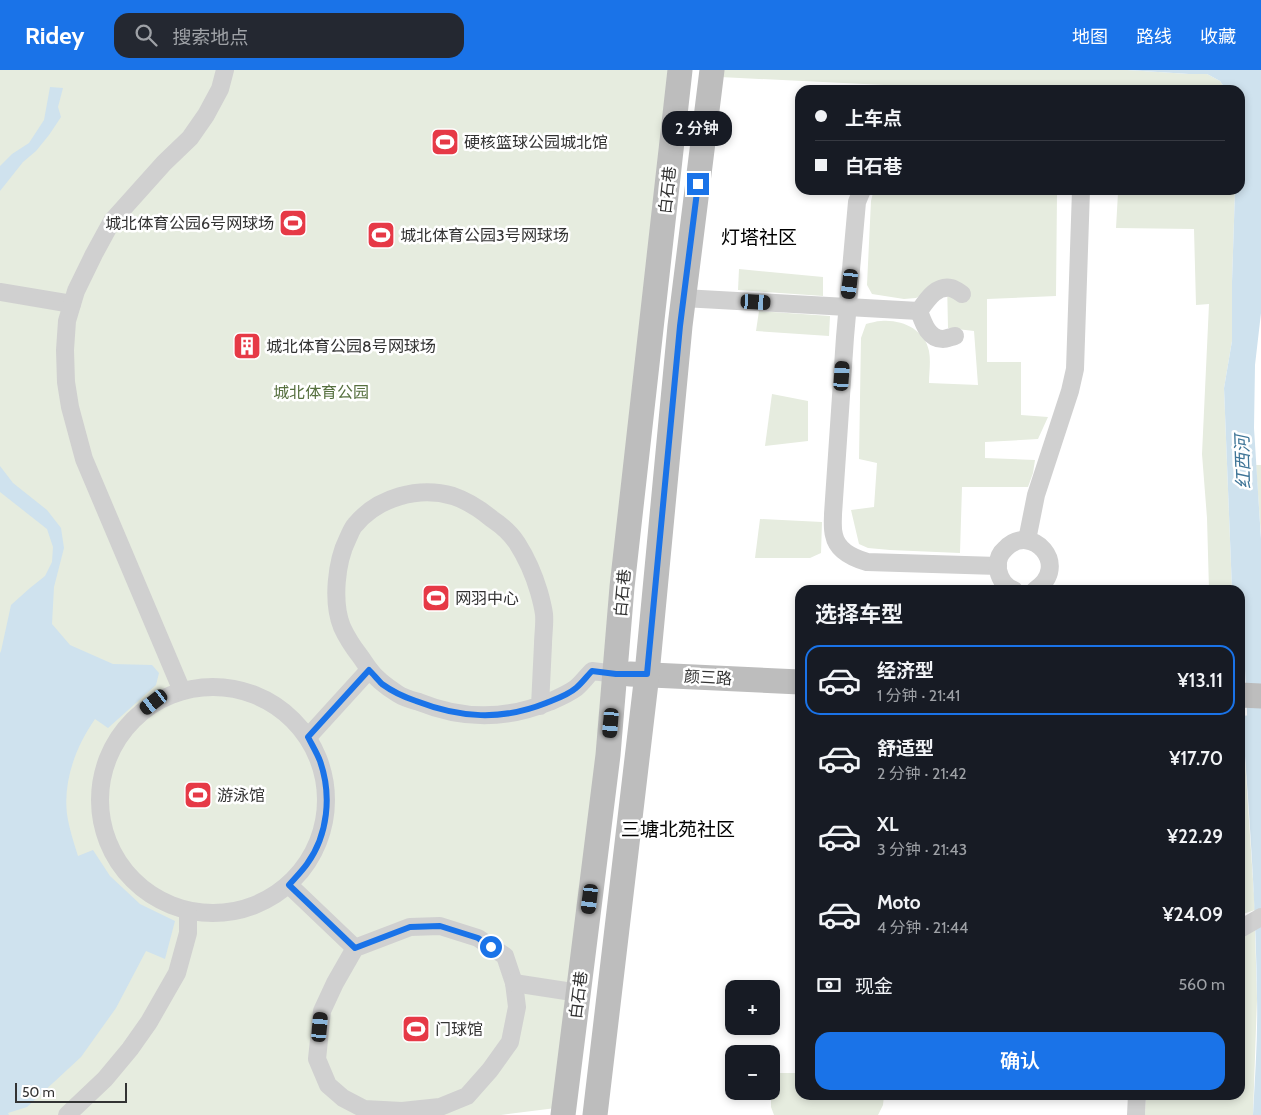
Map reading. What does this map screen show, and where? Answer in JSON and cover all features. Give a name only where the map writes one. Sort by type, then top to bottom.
[{"type":"main road","name":"白石巷","points":[[563,1115],[608,755],[622,587],[680,70]]},
{"type":"main road","name":"白石巷","points":[[595,1115],[647,674],[683,298],[712,70]]},
{"type":"main road","name":"颜三路","points":[[616,674],[795,682]]},
{"type":"street","points":[[182,691],[84,459],[76,434],[66,382],[65,350],[67,321],[76,290],[112,221],[164,163],[190,138],[206,115],[220,89],[225,70]]},
{"type":"street","points":[[860,195],[857,202],[847,307],[833,514],[834,535],[840,547],[853,558],[867,562],[998,566]]},
{"type":"street","points":[[1027,540],[1036,495],[1075,370],[1081,195]]},
{"type":"street","points":[[919,311],[939,289],[952,288],[962,294]]},
{"type":"street","points":[[0,292],[72,304]]},
{"type":"street","points":[[683,298],[919,311]]},
{"type":"street","points":[[919,311],[924,326],[931,335],[942,339],[955,336]]},
{"type":"street","points":[[540,706],[544,615],[539,592],[517,543],[498,523],[472,504],[442,494],[419,493],[402,496],[384,502],[368,512],[354,526],[346,542],[336,577],[336,598],[341,625],[351,644],[369,670],[382,683],[399,695],[451,713],[477,716],[497,715],[540,706],[560,697],[576,688],[592,671],[616,674]]},
{"type":"street","points":[[1006,585],[999,575],[999,558],[1003,550],[1010,544],[1018,540],[1027,540],[1035,542],[1042,547],[1050,562],[1050,570],[1042,585]]},
{"type":"street","points":[[308,737],[369,670]]},
{"type":"street","points":[[210,686],[239,689],[266,699],[289,716],[308,737],[320,761],[326,786],[326,812],[320,839],[308,864],[289,885],[267,900],[242,910],[215,914],[188,911],[160,901],[135,884],[116,860],[103,833],[98,804],[102,773],[113,745],[131,721],[154,702],[182,691],[210,686]]},
{"type":"street","points":[[289,885],[355,948]]},
{"type":"street","points":[[68,1115],[105,1079],[149,1022],[177,973],[188,933],[188,911]]},
{"type":"street","points":[[440,926],[478,938],[504,956],[514,983],[517,1007],[510,1042],[490,1070],[466,1096],[440,1108],[402,1112],[364,1109],[343,1098],[328,1085],[317,1059],[322,1011],[355,948],[410,927],[440,926]]},
{"type":"street","points":[[514,983],[579,994]]},
{"type":"street","points":[[1136,1115],[1138,1100]]},
{"type":"green space","name":"城北体育公园","points":[[0,70],[680,70],[564,1107],[501,1115],[0,1115]]},
{"type":"green space","points":[[720,70],[1127,70],[1207,74],[1220,81],[1223,85],[884,85],[720,77]]},
{"type":"green space","points":[[872,195],[1057,195],[1056,296],[987,299],[987,362],[1021,362],[1021,415],[1048,417],[1038,439],[985,442],[985,458],[1035,460],[1033,473],[1028,487],[962,487],[960,553],[890,550],[868,548],[859,544],[851,510],[874,507],[877,463],[859,459],[861,338],[866,324],[879,321],[897,322],[911,327],[918,332],[923,337],[929,351],[929,383],[978,385],[974,331],[948,328],[947,281],[916,298],[904,299],[872,294],[867,285]]},
{"type":"green space","points":[[1118,195],[1235,195],[1232,341],[1224,388],[1232,585],[1209,585],[1207,518],[1202,454],[1209,304],[1196,305],[1194,229],[1116,228]]},
{"type":"green space","points":[[739,269],[823,277],[823,296],[738,290]]},
{"type":"green space","points":[[759,311],[830,316],[829,336],[756,331]]},
{"type":"green space","points":[[772,394],[808,401],[808,441],[765,446]]},
{"type":"green space","points":[[1256,465],[1261,465],[1261,537]]},
{"type":"green space","points":[[760,519],[822,522],[821,553],[810,558],[755,558]]},
{"type":"green space","points":[[1245,761],[1255,910],[1245,913]]},
{"type":"green space","points":[[1255,928],[1257,999],[1253,1115],[1145,1115],[1146,1100],[1245,1100],[1245,935]]},
{"type":"green space","points":[[780,1073],[795,1073],[795,1100],[884,1100],[878,1115],[774,1115],[771,1100],[780,1100]]},
{"type":"water","points":[[1127,70],[1261,70],[1261,313],[1255,365],[1254,428],[1261,539],[1261,669],[1245,670],[1245,585],[1232,585],[1224,388],[1232,341],[1235,195],[1245,195],[1245,85],[1223,85],[1220,81],[1207,74]]},
{"type":"water","points":[[50,87],[63,88],[58,107],[61,117],[36,151],[23,162],[0,191],[0,166],[12,154],[29,143],[44,120]]},
{"type":"water","points":[[0,466],[13,483],[47,510],[61,528],[64,548],[54,587],[52,624],[70,645],[113,664],[152,665],[159,673],[156,685],[108,728],[95,719],[88,729],[72,764],[66,802],[70,830],[78,856],[93,850],[110,876],[140,904],[175,921],[165,959],[146,951],[116,1008],[81,1057],[27,1107],[8,1113],[9,1115],[0,1115],[0,653],[11,605],[45,576],[52,562],[53,547],[47,529],[0,492]]},
{"type":"water","points":[[1261,714],[1261,1115],[1253,1115],[1257,1026],[1256,962],[1252,856],[1245,758],[1245,716]]},
{"type":"waterway","name":"红西河","points":[[1252,647],[1256,735]]},
{"type":"place","name":"硬核篮球公园城北馆","points":[[445,142]]},
{"type":"place","name":"城北体育公园6号网球场","points":[[293,223]]},
{"type":"place","name":"城北体育公园3号网球场","points":[[381,235]]},
{"type":"place","name":"城北体育公园8号网球场","points":[[247,346]]},
{"type":"place","name":"网羽中心","points":[[436,598]]},
{"type":"place","name":"游泳馆","points":[[198,795]]},
{"type":"place","name":"门球馆","points":[[416,1029]]},
{"type":"district","name":"灯塔社区","points":[[759,237]]},
{"type":"district","name":"三塘北苑社区","points":[[678,829]]},
{"type":"route","points":[[491,947],[478,938],[440,926],[410,927],[355,948],[289,885],[308,864],[320,839],[326,812],[326,786],[320,761],[308,737],[369,670],[382,683],[399,695],[451,713],[477,716],[497,715],[540,706],[576,688],[592,671],[616,674],[647,674],[680,326],[698,184]]}]
